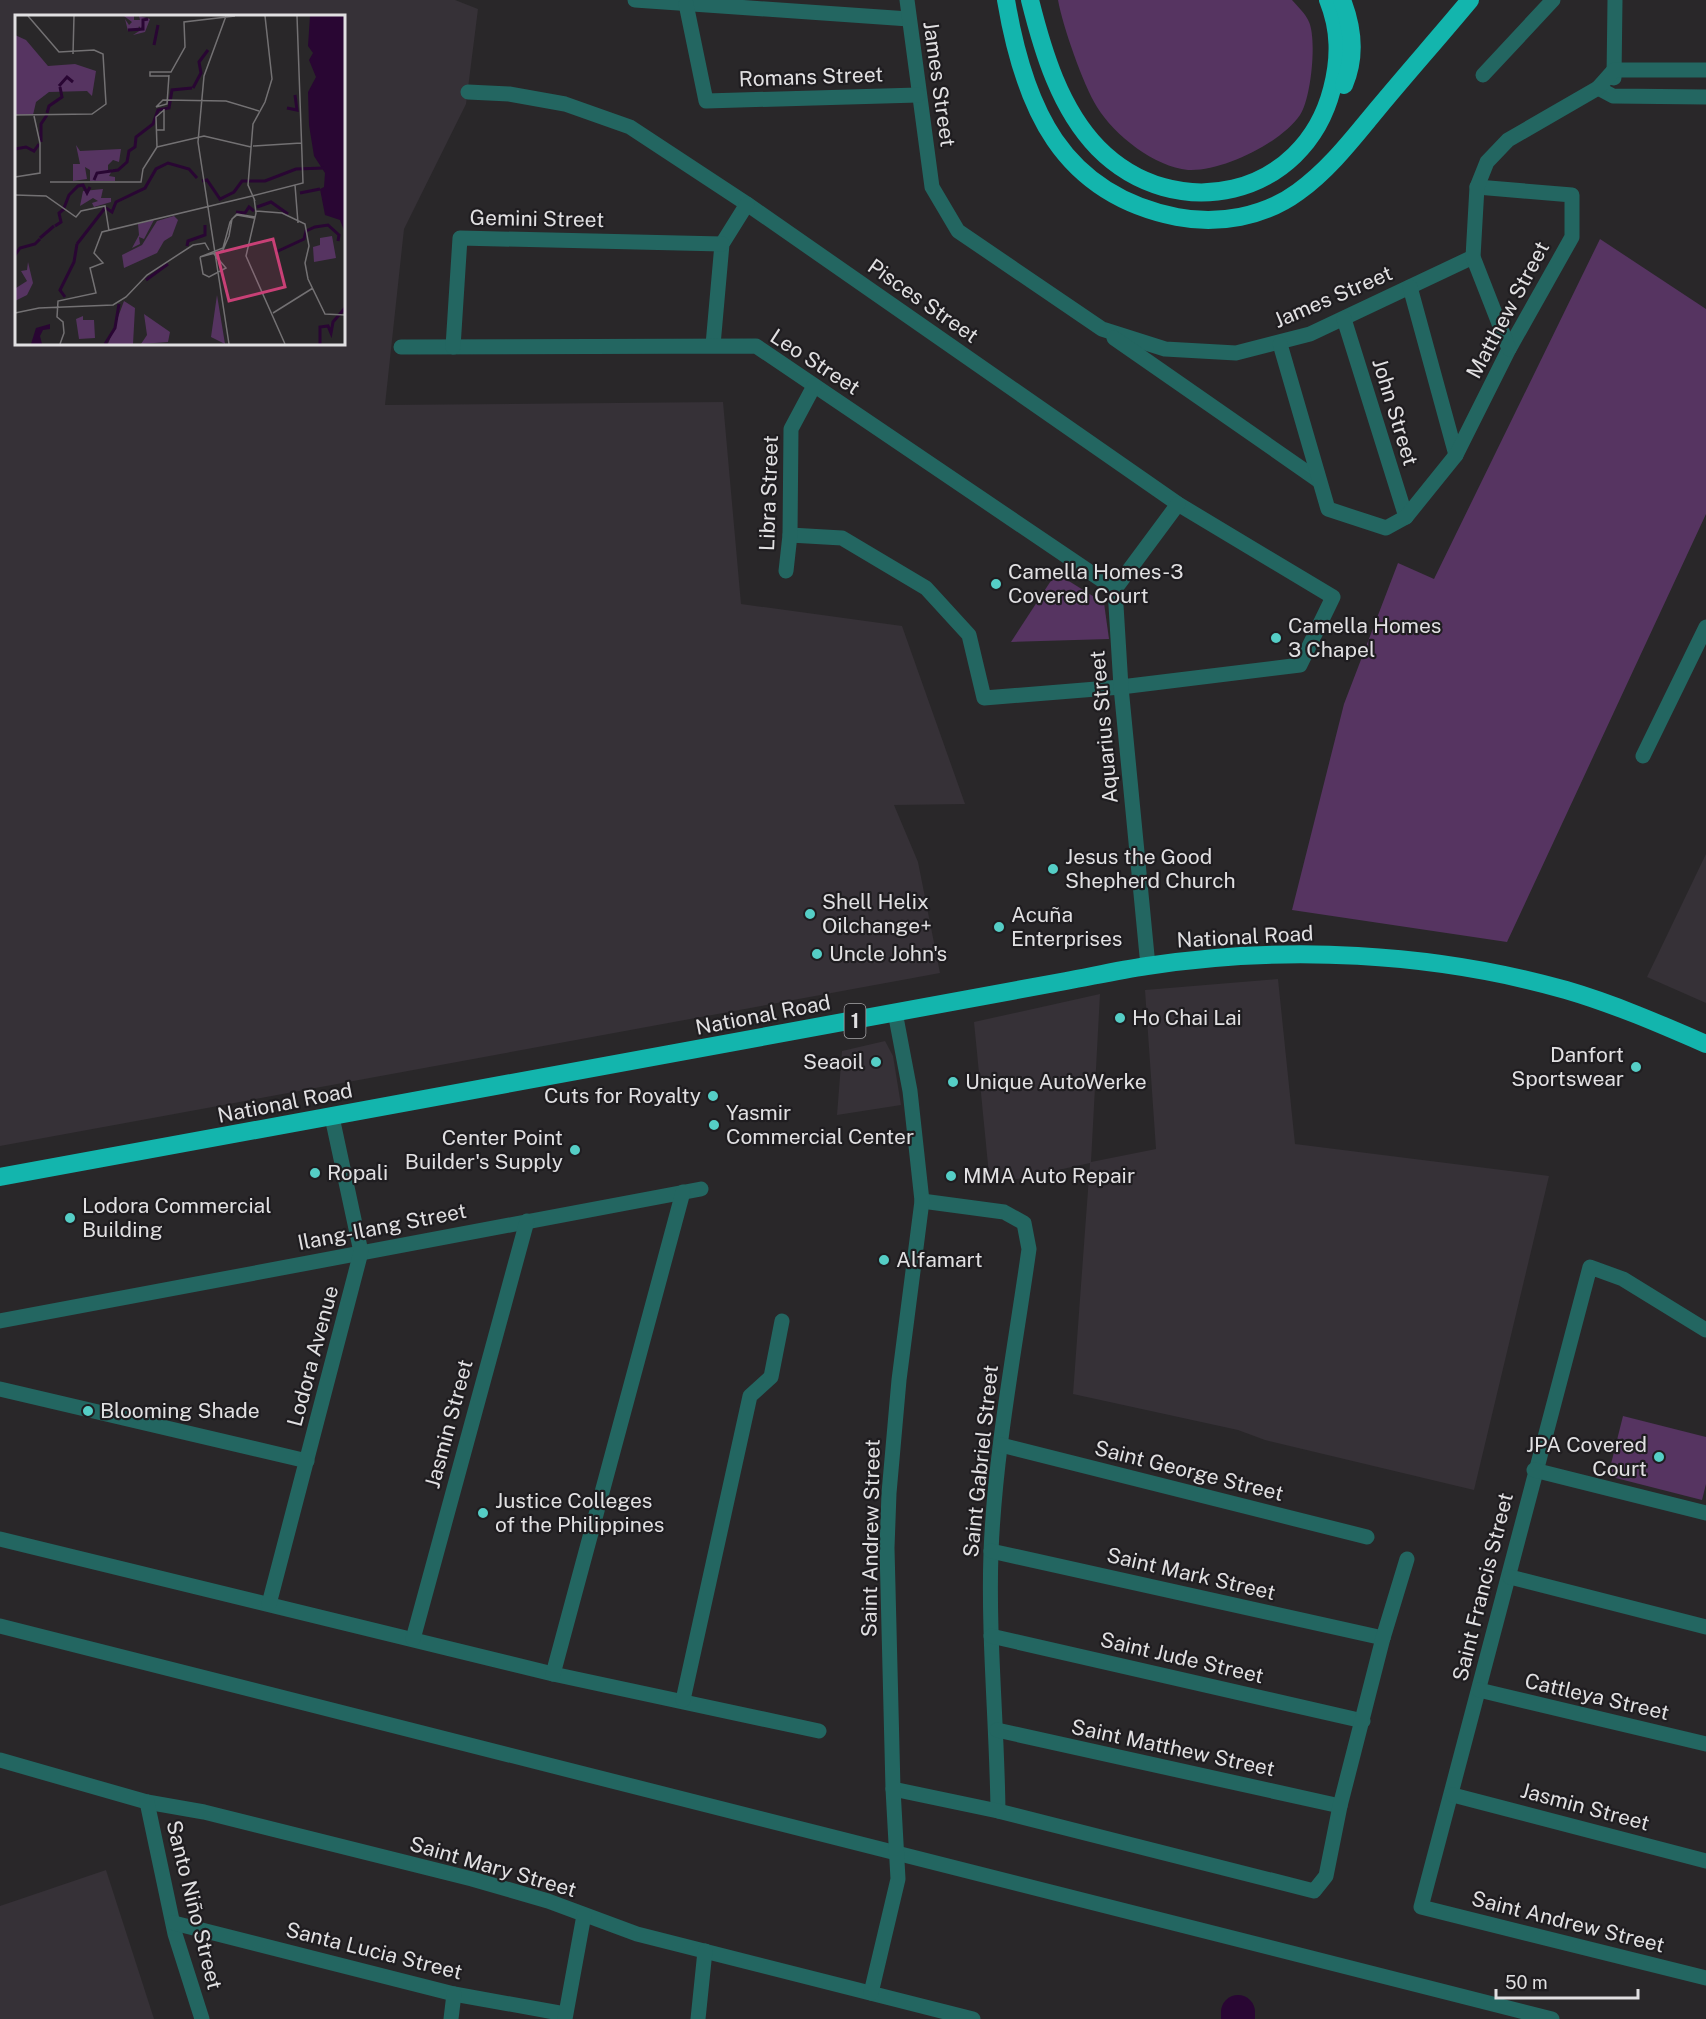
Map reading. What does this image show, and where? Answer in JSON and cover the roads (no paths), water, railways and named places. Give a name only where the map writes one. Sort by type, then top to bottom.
[{"type":"highway","points":[[1006,0],[1027,86],[1044,125],[1064,155],[1093,183],[1114,196],[1149,210],[1186,219],[1209,220],[1240,217],[1263,211],[1298,192],[1345,148],[1470,0]]},
{"type":"highway","points":[[1030,0],[1050,68],[1070,110],[1085,132],[1113,161],[1159,185],[1177,190],[1208,192],[1238,187],[1260,179],[1296,155],[1318,129],[1327,110],[1345,83],[1352,55],[1351,27],[1342,0]]},
{"type":"highway","points":[[1327,110],[1337,69],[1339,49],[1337,29],[1328,0]]},
{"type":"highway","points":[[1425,53],[1456,0]]},
{"type":"highway","name":"National Road","points":[[0,1177],[1148,966],[1270,956],[1348,956],[1420,962],[1505,976],[1568,991],[1622,1009],[1706,1044]]},
{"type":"street","points":[[635,0],[909,19]]},
{"type":"street","name":"James Street","points":[[907,0],[932,187],[958,231],[1102,329],[1165,349],[1236,353],[1280,344],[1344,319],[1473,257]]},
{"type":"street","points":[[1483,75],[1553,0]]},
{"type":"street","points":[[1613,96],[1615,0]]},
{"type":"street","name":"Romans Street","points":[[686,3],[706,101],[918,95]]},
{"type":"street","points":[[1509,349],[1473,257],[1477,187],[1487,162],[1508,140],[1598,88],[1614,70],[1706,70]]},
{"type":"street","points":[[1598,88],[1613,96],[1706,97]]},
{"type":"street","name":"Pisces Street","points":[[468,92],[509,94],[596,113],[630,127],[747,204],[1178,504],[1333,597],[1300,665],[1121,687]]},
{"type":"street","name":"Matthew Street","points":[[1406,517],[1456,455],[1509,349],[1572,237],[1572,195],[1477,187]]},
{"type":"street","points":[[713,345],[722,244],[747,204]]},
{"type":"street","name":"Gemini Street","points":[[453,347],[460,238],[722,244]]},
{"type":"street","points":[[1410,287],[1456,455]]},
{"type":"street","name":"John Street","points":[[1344,319],[1406,517]]},
{"type":"street","points":[[1102,329],[1318,480]]},
{"type":"street","points":[[1280,344],[1328,509],[1386,528],[1406,517]]},
{"type":"street","name":"Leo Street","points":[[401,347],[756,346],[1115,589]]},
{"type":"street","name":"Libra Street","points":[[786,571],[790,535],[791,429],[814,386]]},
{"type":"street","points":[[1115,589],[1178,504]]},
{"type":"street","points":[[790,535],[842,538],[926,588],[969,635],[984,698],[1121,687]]},
{"type":"street","name":"Aquarius Street","points":[[1115,589],[1121,687],[1148,966]]},
{"type":"street","points":[[1643,756],[1706,627]]},
{"type":"street","name":"Saint Andrew Street","points":[[871,1993],[898,1879],[895,1852],[887,1548],[889,1493],[899,1380],[922,1201],[910,1091],[895,1012]]},
{"type":"street","name":"Lodora Avenue","points":[[269,1604],[361,1252],[332,1116]]},
{"type":"street","name":"Ilang-Ilang Street","points":[[0,1321],[701,1189]]},
{"type":"street","points":[[553,1674],[683,1192]]},
{"type":"street","name":"Saint Gabriel Street","points":[[922,1201],[1004,1212],[1024,1223],[1028,1235],[1029,1249],[1001,1445],[991,1551],[991,1636],[997,1730],[998,1811]]},
{"type":"street","name":"Jasmin Street","points":[[412,1639],[527,1221]]},
{"type":"street","name":"Saint Francis Street","points":[[1421,1907],[1453,1795],[1510,1577],[1534,1470],[1590,1266],[1623,1279],[1706,1330]]},
{"type":"street","points":[[683,1700],[750,1396],[771,1377],[782,1321]]},
{"type":"street","points":[[0,1389],[307,1461]]},
{"type":"street","name":"Saint George Street","points":[[1001,1445],[1367,1537]]},
{"type":"street","points":[[1534,1470],[1706,1513]]},
{"type":"street","points":[[0,1539],[553,1674],[683,1700],[819,1731]]},
{"type":"street","name":"Saint Mark Street","points":[[991,1551],[1383,1638]]},
{"type":"street","points":[[893,1789],[998,1811],[1314,1891],[1326,1876],[1340,1806],[1383,1638],[1407,1559]]},
{"type":"street","points":[[1510,1577],[1706,1627]]},
{"type":"street","points":[[0,1626],[1552,2019]]},
{"type":"street","name":"Saint Jude Street","points":[[991,1636],[1363,1720]]},
{"type":"street","name":"Cattleya Street","points":[[1479,1690],[1706,1744]]},
{"type":"street","name":"Saint Matthew Street","points":[[997,1730],[1340,1806]]},
{"type":"street","name":"Saint Mary Street","points":[[0,1760],[147,1802],[204,1812],[472,1880],[548,1901],[637,1934],[973,2019]]},
{"type":"street","name":"Jasmin Street","points":[[1453,1795],[1706,1861]]},
{"type":"street","name":"Santo Niño Street","points":[[147,1802],[174,1923],[202,2019]]},
{"type":"street","name":"Saint Andrew Street","points":[[1421,1907],[1706,1978]]},
{"type":"street","points":[[565,2017],[584,1915]]},
{"type":"street","name":"Santa Lucia Street","points":[[174,1923],[454,1994],[565,2017]]},
{"type":"street","points":[[698,2019],[705,1952]]},
{"type":"street","points":[[451,2019],[454,1994]]},
{"type":"waterway","points":[[1238,2012],[1238,2019]]},
{"type":"place","name":"Camella Homes-3 Covered Court","points":[[996,584]]},
{"type":"place","name":"Camella Homes 3 Chapel","points":[[1276,638]]},
{"type":"place","name":"Jesus the Good Shepherd Church","points":[[1053,869]]},
{"type":"place","name":"Shell Helix Oilchange+","points":[[810,914]]},
{"type":"place","name":"Acuña Enterprises","points":[[999,927]]},
{"type":"place","name":"Uncle John's","points":[[817,954]]},
{"type":"place","name":"Ho Chai Lai","points":[[1120,1018]]},
{"type":"place","name":"Seaoil","points":[[876,1062]]},
{"type":"place","name":"Danfort Sportswear","points":[[1636,1067]]},
{"type":"place","name":"Unique AutoWerke","points":[[953,1082]]},
{"type":"place","name":"Cuts for Royalty","points":[[713,1096]]},
{"type":"place","name":"Yasmir Commercial Center","points":[[714,1125]]},
{"type":"place","name":"Center Point Builder's Supply","points":[[575,1150]]},
{"type":"place","name":"Ropali","points":[[315,1173]]},
{"type":"place","name":"MMA Auto Repair","points":[[951,1176]]},
{"type":"place","name":"Lodora Commercial Building","points":[[70,1218]]},
{"type":"place","name":"Alfamart","points":[[884,1260]]},
{"type":"place","name":"Blooming Shade","points":[[88,1411]]},
{"type":"place","name":"JPA Covered Court","points":[[1659,1457]]},
{"type":"place","name":"Justice Colleges of the Philippines","points":[[483,1513]]}]
